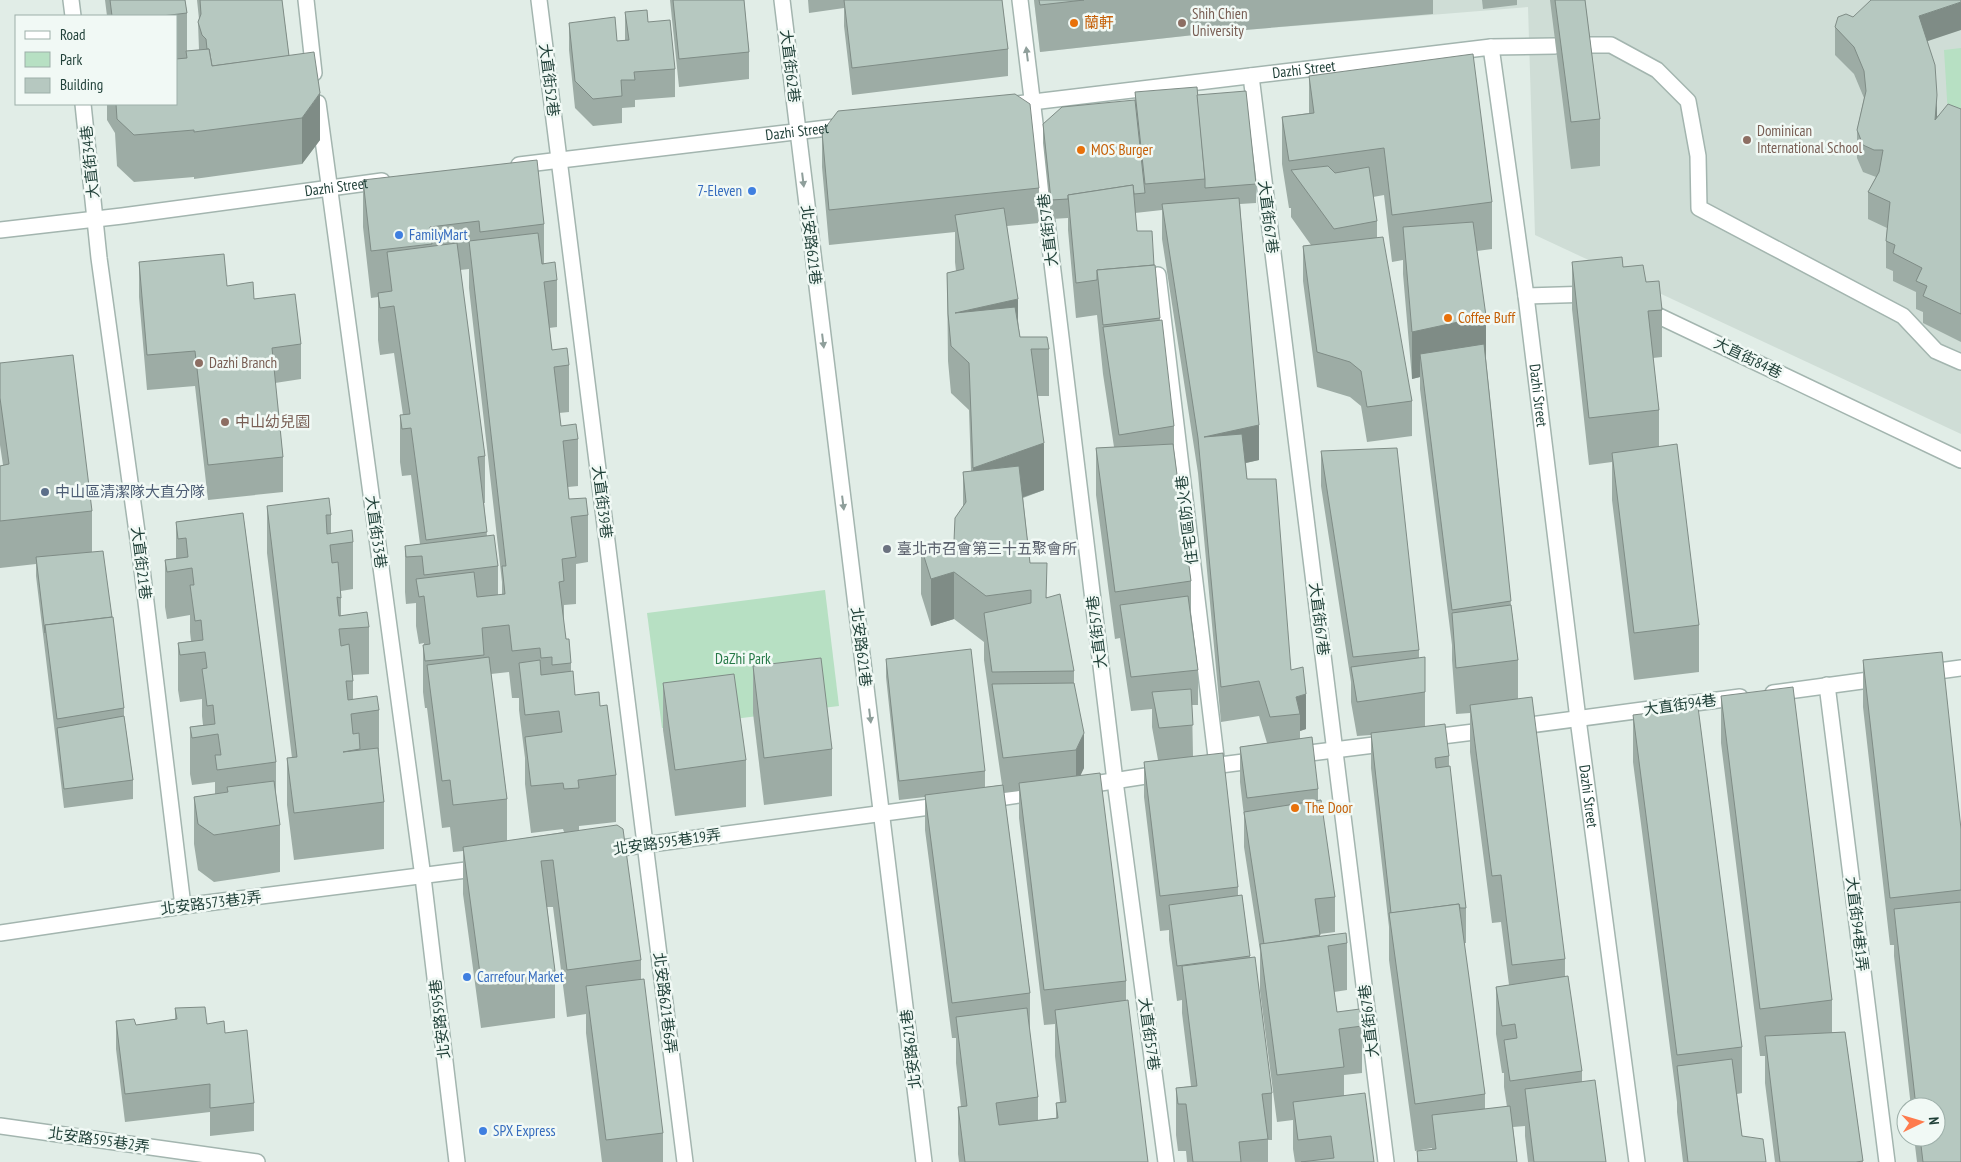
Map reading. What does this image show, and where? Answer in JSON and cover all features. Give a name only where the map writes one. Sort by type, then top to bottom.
[{"type":"street","points":[[71,0],[73,15]]},
{"type":"street","name":"大直街33巷","points":[[306,0],[329,187],[423,877]]},
{"type":"street","name":"大直街52巷","points":[[539,0],[560,161]]},
{"type":"street","name":"大直街62巷","points":[[782,0],[798,132]]},
{"type":"street","name":"大直街57巷","points":[[1020,0],[1115,781],[1166,1162]]},
{"type":"street","points":[[1585,45],[1611,45],[1657,70],[1688,101],[1698,156],[1699,208],[1903,316],[1936,351],[1961,362]]},
{"type":"street","points":[[1491,47],[1555,46]]},
{"type":"street","name":"Dazhi Street","points":[[994,107],[1491,47],[1526,296],[1578,719],[1637,1162]]},
{"type":"street","name":"大直街67巷","points":[[1251,76],[1386,1162]]},
{"type":"street","name":"大直街34巷","points":[[83,105],[96,219]]},
{"type":"street","name":"Dazhi Street","points":[[500,167],[857,124]]},
{"type":"street","name":"北安路621巷","points":[[798,132],[924,1162]]},
{"type":"street","name":"大直街39巷","points":[[560,161],[645,844]]},
{"type":"street","name":"Dazhi Street","points":[[0,230],[401,179]]},
{"type":"street","name":"大直街21巷","points":[[96,219],[142,570],[182,906]]},
{"type":"street","name":"住宅區防火巷","points":[[1158,275],[1217,765]]},
{"type":"street","points":[[1526,296],[1612,293]]},
{"type":"street","name":"大直街84巷","points":[[1630,302],[1961,460]]},
{"type":"street","name":"大直街94巷","points":[[1217,765],[1961,668]]},
{"type":"street","name":"大直街94巷1弄","points":[[1827,685],[1887,1162]]},
{"type":"street","name":"北安路595巷19弄","points":[[587,853],[965,803],[1217,765]]},
{"type":"street","name":"北安路621巷6弄","points":[[645,844],[685,1162]]},
{"type":"street","points":[[423,877],[500,866]]},
{"type":"street","name":"北安路573巷2弄","points":[[0,933],[182,906],[423,877]]},
{"type":"street","name":"北安路595巷","points":[[423,877],[457,1162]]},
{"type":"street","name":"北安路595巷2弄","points":[[0,1126],[257,1162]]},
{"type":"shaded area","name":"Dominican International School","points":[[1034,0],[1961,0],[1961,434],[1535,235],[1528,7],[1221,32],[1040,52]]},
{"type":"green space","points":[[1961,48],[1961,121],[1948,115],[1944,50]]},
{"type":"green space","name":"DaZhi Park","points":[[825,590],[839,706],[662,728],[647,613]]},
{"type":"building","points":[[110,0],[185,0],[187,13],[170,15],[112,15]]},
{"type":"building","points":[[200,0],[282,0],[289,56],[212,66],[206,39],[202,35],[198,22],[201,14]]},
{"type":"building","points":[[673,0],[744,0],[749,52],[679,59]]},
{"type":"building","points":[[844,0],[1002,0],[1008,49],[852,68]]},
{"type":"building","points":[[1039,0],[1084,0],[1040,5]]},
{"type":"building","points":[[1555,0],[1585,0],[1600,119],[1571,122]]},
{"type":"building","points":[[1871,0],[1961,0],[1961,2],[1919,16],[1935,65],[1937,95],[1935,120],[1948,104],[1961,109],[1961,314],[1923,296],[1927,286],[1916,281],[1922,268],[1893,253],[1895,245],[1886,241],[1890,202],[1868,192],[1879,172],[1883,150],[1874,150],[1863,145],[1857,130],[1866,91],[1864,71],[1854,47],[1835,27],[1838,17],[1846,14],[1853,17]]},
{"type":"building","points":[[647,10],[648,22],[670,20],[675,69],[634,72],[635,80],[621,80],[622,96],[593,99],[575,81],[569,23],[615,17],[617,41],[629,40],[625,12]]},
{"type":"building","points":[[209,49],[212,66],[314,52],[320,93],[302,118],[194,132],[194,130],[134,135],[117,119],[116,105],[178,105],[178,59],[187,58],[186,51]]},
{"type":"building","points":[[1473,54],[1492,202],[1392,215],[1384,148],[1289,161],[1282,117],[1314,113],[1309,76]]},
{"type":"building","points":[[1197,87],[1205,179],[1145,184],[1135,92]]},
{"type":"building","points":[[1246,91],[1256,184],[1205,188],[1197,95]]},
{"type":"building","points":[[1015,94],[1030,104],[1039,188],[829,210],[822,132],[838,111]]},
{"type":"building","points":[[1135,100],[1145,193],[1134,194],[1133,185],[1068,195],[1068,199],[1051,200],[1043,124],[1062,107]]},
{"type":"building","points":[[537,160],[544,224],[480,232],[479,221],[430,227],[432,244],[371,251],[363,180]]},
{"type":"building","points":[[1328,166],[1335,173],[1369,167],[1377,221],[1334,229],[1291,170]]},
{"type":"building","points":[[1133,185],[1137,231],[1152,231],[1154,265],[1097,270],[1097,280],[1076,283],[1068,195]]},
{"type":"building","points":[[1239,198],[1259,425],[1204,437],[1242,434],[1247,479],[1276,479],[1291,670],[1303,667],[1306,694],[1296,697],[1300,714],[1270,717],[1259,681],[1221,687],[1198,438],[1162,204]]},
{"type":"building","points":[[1004,208],[1018,299],[955,313],[1015,307],[1020,337],[1047,337],[1049,349],[1031,349],[1044,443],[973,468],[969,363],[951,346],[947,273],[964,269],[955,215]]},
{"type":"building","points":[[1473,222],[1486,316],[1412,332],[1403,227]]},
{"type":"building","points":[[538,233],[542,264],[555,262],[557,280],[544,282],[552,350],[567,348],[569,365],[554,367],[561,426],[576,424],[578,439],[563,441],[569,499],[586,498],[588,515],[571,517],[576,557],[562,559],[564,581],[559,582],[566,639],[569,639],[571,663],[552,665],[552,657],[541,658],[540,648],[512,651],[509,625],[482,628],[484,655],[425,661],[423,645],[430,644],[424,596],[419,597],[416,579],[474,572],[477,597],[505,594],[502,566],[506,566],[469,241]]},
{"type":"building","points":[[1383,237],[1412,401],[1367,407],[1361,371],[1350,362],[1317,352],[1303,246]]},
{"type":"building","points":[[457,243],[485,456],[478,457],[487,532],[426,540],[411,428],[402,429],[400,415],[410,414],[394,306],[380,308],[378,293],[392,291],[387,252]]},
{"type":"building","points":[[224,254],[227,286],[253,282],[254,299],[295,294],[301,344],[272,348],[283,457],[208,465],[195,351],[147,355],[139,262]]},
{"type":"building","points":[[1622,257],[1623,267],[1643,265],[1646,282],[1659,281],[1662,310],[1648,311],[1659,410],[1589,418],[1572,262]]},
{"type":"building","points":[[1155,265],[1160,318],[1103,325],[1097,270]]},
{"type":"building","points":[[1162,320],[1174,426],[1119,435],[1103,327]]},
{"type":"building","points":[[1484,344],[1511,601],[1452,610],[1420,354]]},
{"type":"building","name":"中山區清潔隊大直分隊","points":[[73,355],[92,511],[0,521],[0,466],[9,464],[0,398],[0,363]]},
{"type":"building","points":[[1173,444],[1191,581],[1115,592],[1096,448]]},
{"type":"building","points":[[1677,444],[1699,625],[1634,633],[1612,453]]},
{"type":"building","points":[[1397,448],[1419,650],[1353,657],[1321,451]]},
{"type":"building","points":[[1019,466],[1030,563],[1047,563],[1046,598],[1060,594],[1074,671],[992,672],[984,613],[1031,603],[1031,590],[986,596],[954,572],[931,579],[921,547],[954,541],[955,518],[966,502],[963,472]]},
{"type":"building","points":[[329,498],[331,515],[326,515],[327,534],[352,530],[353,542],[330,545],[332,563],[338,562],[341,598],[337,597],[339,616],[367,612],[369,627],[339,629],[341,646],[349,644],[353,681],[346,681],[348,700],[377,696],[379,710],[351,714],[353,734],[359,733],[360,749],[343,752],[378,748],[384,802],[294,813],[287,758],[297,757],[267,506]]},
{"type":"building","points":[[243,513],[276,762],[217,770],[215,755],[221,755],[218,734],[192,738],[190,727],[215,724],[213,705],[207,706],[202,669],[207,668],[205,652],[180,655],[178,643],[203,640],[201,620],[195,621],[190,585],[194,585],[192,568],[167,572],[165,560],[188,557],[186,538],[178,539],[176,522]]},
{"type":"building","points":[[494,535],[498,566],[424,575],[422,556],[406,557],[405,546]]},
{"type":"building","points":[[103,551],[112,617],[45,625],[45,633],[36,557]]},
{"type":"building","points":[[1188,596],[1198,670],[1131,677],[1120,605]]},
{"type":"building","points":[[1511,605],[1518,660],[1456,668],[1452,613]]},
{"type":"building","points":[[113,617],[124,708],[57,719],[45,625]]},
{"type":"building","points":[[971,649],[985,771],[899,781],[886,659]]},
{"type":"building","points":[[1942,652],[1961,829],[1961,890],[1890,898],[1863,660]]},
{"type":"building","points":[[489,657],[507,799],[453,805],[450,780],[442,781],[427,665]]},
{"type":"building","points":[[1425,657],[1425,692],[1357,702],[1351,667]]},
{"type":"building","points":[[821,658],[832,749],[764,758],[753,666]]},
{"type":"building","points":[[540,660],[541,675],[573,671],[575,695],[599,692],[600,706],[607,705],[616,775],[578,780],[579,788],[564,789],[563,783],[531,786],[525,737],[562,732],[559,711],[525,715],[519,663]]},
{"type":"building","points":[[734,674],[746,760],[675,770],[663,683]]},
{"type":"building","points":[[1074,683],[1084,733],[1076,750],[1003,758],[992,684]]},
{"type":"building","points":[[1793,687],[1832,1000],[1760,1009],[1721,696]]},
{"type":"building","points":[[1191,689],[1193,725],[1159,728],[1152,692]]},
{"type":"building","points":[[1532,697],[1565,959],[1512,965],[1501,875],[1492,876],[1470,705]]},
{"type":"building","points":[[1698,707],[1742,1047],[1677,1055],[1633,715]]},
{"type":"building","points":[[124,716],[133,780],[64,789],[57,728]]},
{"type":"building","points":[[1445,724],[1449,756],[1435,758],[1436,768],[1450,766],[1466,908],[1460,908],[1459,904],[1391,913],[1371,733]]},
{"type":"building","points":[[1312,737],[1318,789],[1247,798],[1240,747]]},
{"type":"building","points":[[1223,753],[1238,887],[1160,896],[1144,762]]},
{"type":"building","points":[[1100,773],[1126,981],[1044,990],[1019,783]]},
{"type":"building","points":[[274,781],[280,825],[214,835],[198,824],[194,797],[228,792],[227,787]]},
{"type":"building","points":[[1003,785],[1030,993],[952,1003],[925,795]]},
{"type":"building","points":[[1321,800],[1335,897],[1315,899],[1320,935],[1264,944],[1244,812]]},
{"type":"building","points":[[617,825],[623,829],[641,960],[567,970],[553,860],[541,861],[555,971],[481,981],[463,847]]},
{"type":"building","points":[[1242,895],[1250,956],[1177,966],[1169,905]]},
{"type":"building","points":[[1961,902],[1961,1162],[1923,1162],[1921,1147],[1946,1147],[1946,1097],[1915,1097],[1894,909]]},
{"type":"building","points":[[1459,904],[1485,1094],[1415,1104],[1389,913]]},
{"type":"building","points":[[1346,933],[1347,943],[1328,946],[1337,1012],[1360,1009],[1362,1026],[1339,1029],[1344,1067],[1277,1075],[1260,944]]},
{"type":"building","points":[[1255,957],[1272,1093],[1262,1094],[1268,1139],[1239,1142],[1241,1162],[1193,1162],[1186,1104],[1178,1104],[1176,1088],[1197,1086],[1182,966]]},
{"type":"building","points":[[1568,976],[1582,1071],[1510,1081],[1504,1040],[1517,1038],[1515,1024],[1502,1026],[1496,987]]},
{"type":"building","points":[[644,979],[663,1133],[606,1140],[586,986]]},
{"type":"building","points":[[1128,1000],[1148,1162],[965,1162],[958,1107],[967,1106],[956,1017],[1027,1008],[1038,1097],[996,1103],[999,1125],[1058,1118],[1056,1103],[1066,1102],[1055,1010]]},
{"type":"building","points":[[205,1007],[207,1024],[224,1021],[225,1033],[247,1030],[254,1103],[210,1108],[210,1084],[125,1094],[116,1021],[134,1019],[136,1025],[177,1019],[175,1008]]},
{"type":"building","points":[[1845,1032],[1863,1161],[1780,1162],[1765,1036]]},
{"type":"building","points":[[1732,1059],[1742,1136],[1763,1139],[1766,1162],[1688,1162],[1677,1066]]},
{"type":"building","points":[[1595,1080],[1606,1162],[1534,1162],[1525,1089]]},
{"type":"building","points":[[1365,1093],[1374,1162],[1301,1162],[1334,1158],[1331,1136],[1298,1140],[1293,1102]]},
{"type":"building","points":[[1510,1106],[1517,1162],[1418,1162],[1417,1151],[1436,1149],[1432,1115]]},
{"type":"place","name":"蘭軒","points":[[1074,23]]},
{"type":"place","name":"Shih Chien University","points":[[1182,23]]},
{"type":"place","name":"Dominican International School","points":[[1747,140]]},
{"type":"place","name":"MOS Burger","points":[[1081,150]]},
{"type":"place","name":"7-Eleven","points":[[752,191]]},
{"type":"place","name":"FamilyMart","points":[[399,235]]},
{"type":"place","name":"Coffee Buff","points":[[1448,318]]},
{"type":"place","name":"Dazhi Branch","points":[[199,363]]},
{"type":"place","name":"中山幼兒園","points":[[225,422]]},
{"type":"place","name":"中山區清潔隊大直分隊","points":[[45,492]]},
{"type":"place","name":"臺北市召會第三十五聚會所","points":[[887,549]]},
{"type":"place","name":"The Door","points":[[1295,808]]},
{"type":"place","name":"Carrefour Market","points":[[467,977]]},
{"type":"place","name":"SPX Express","points":[[483,1131]]}]
